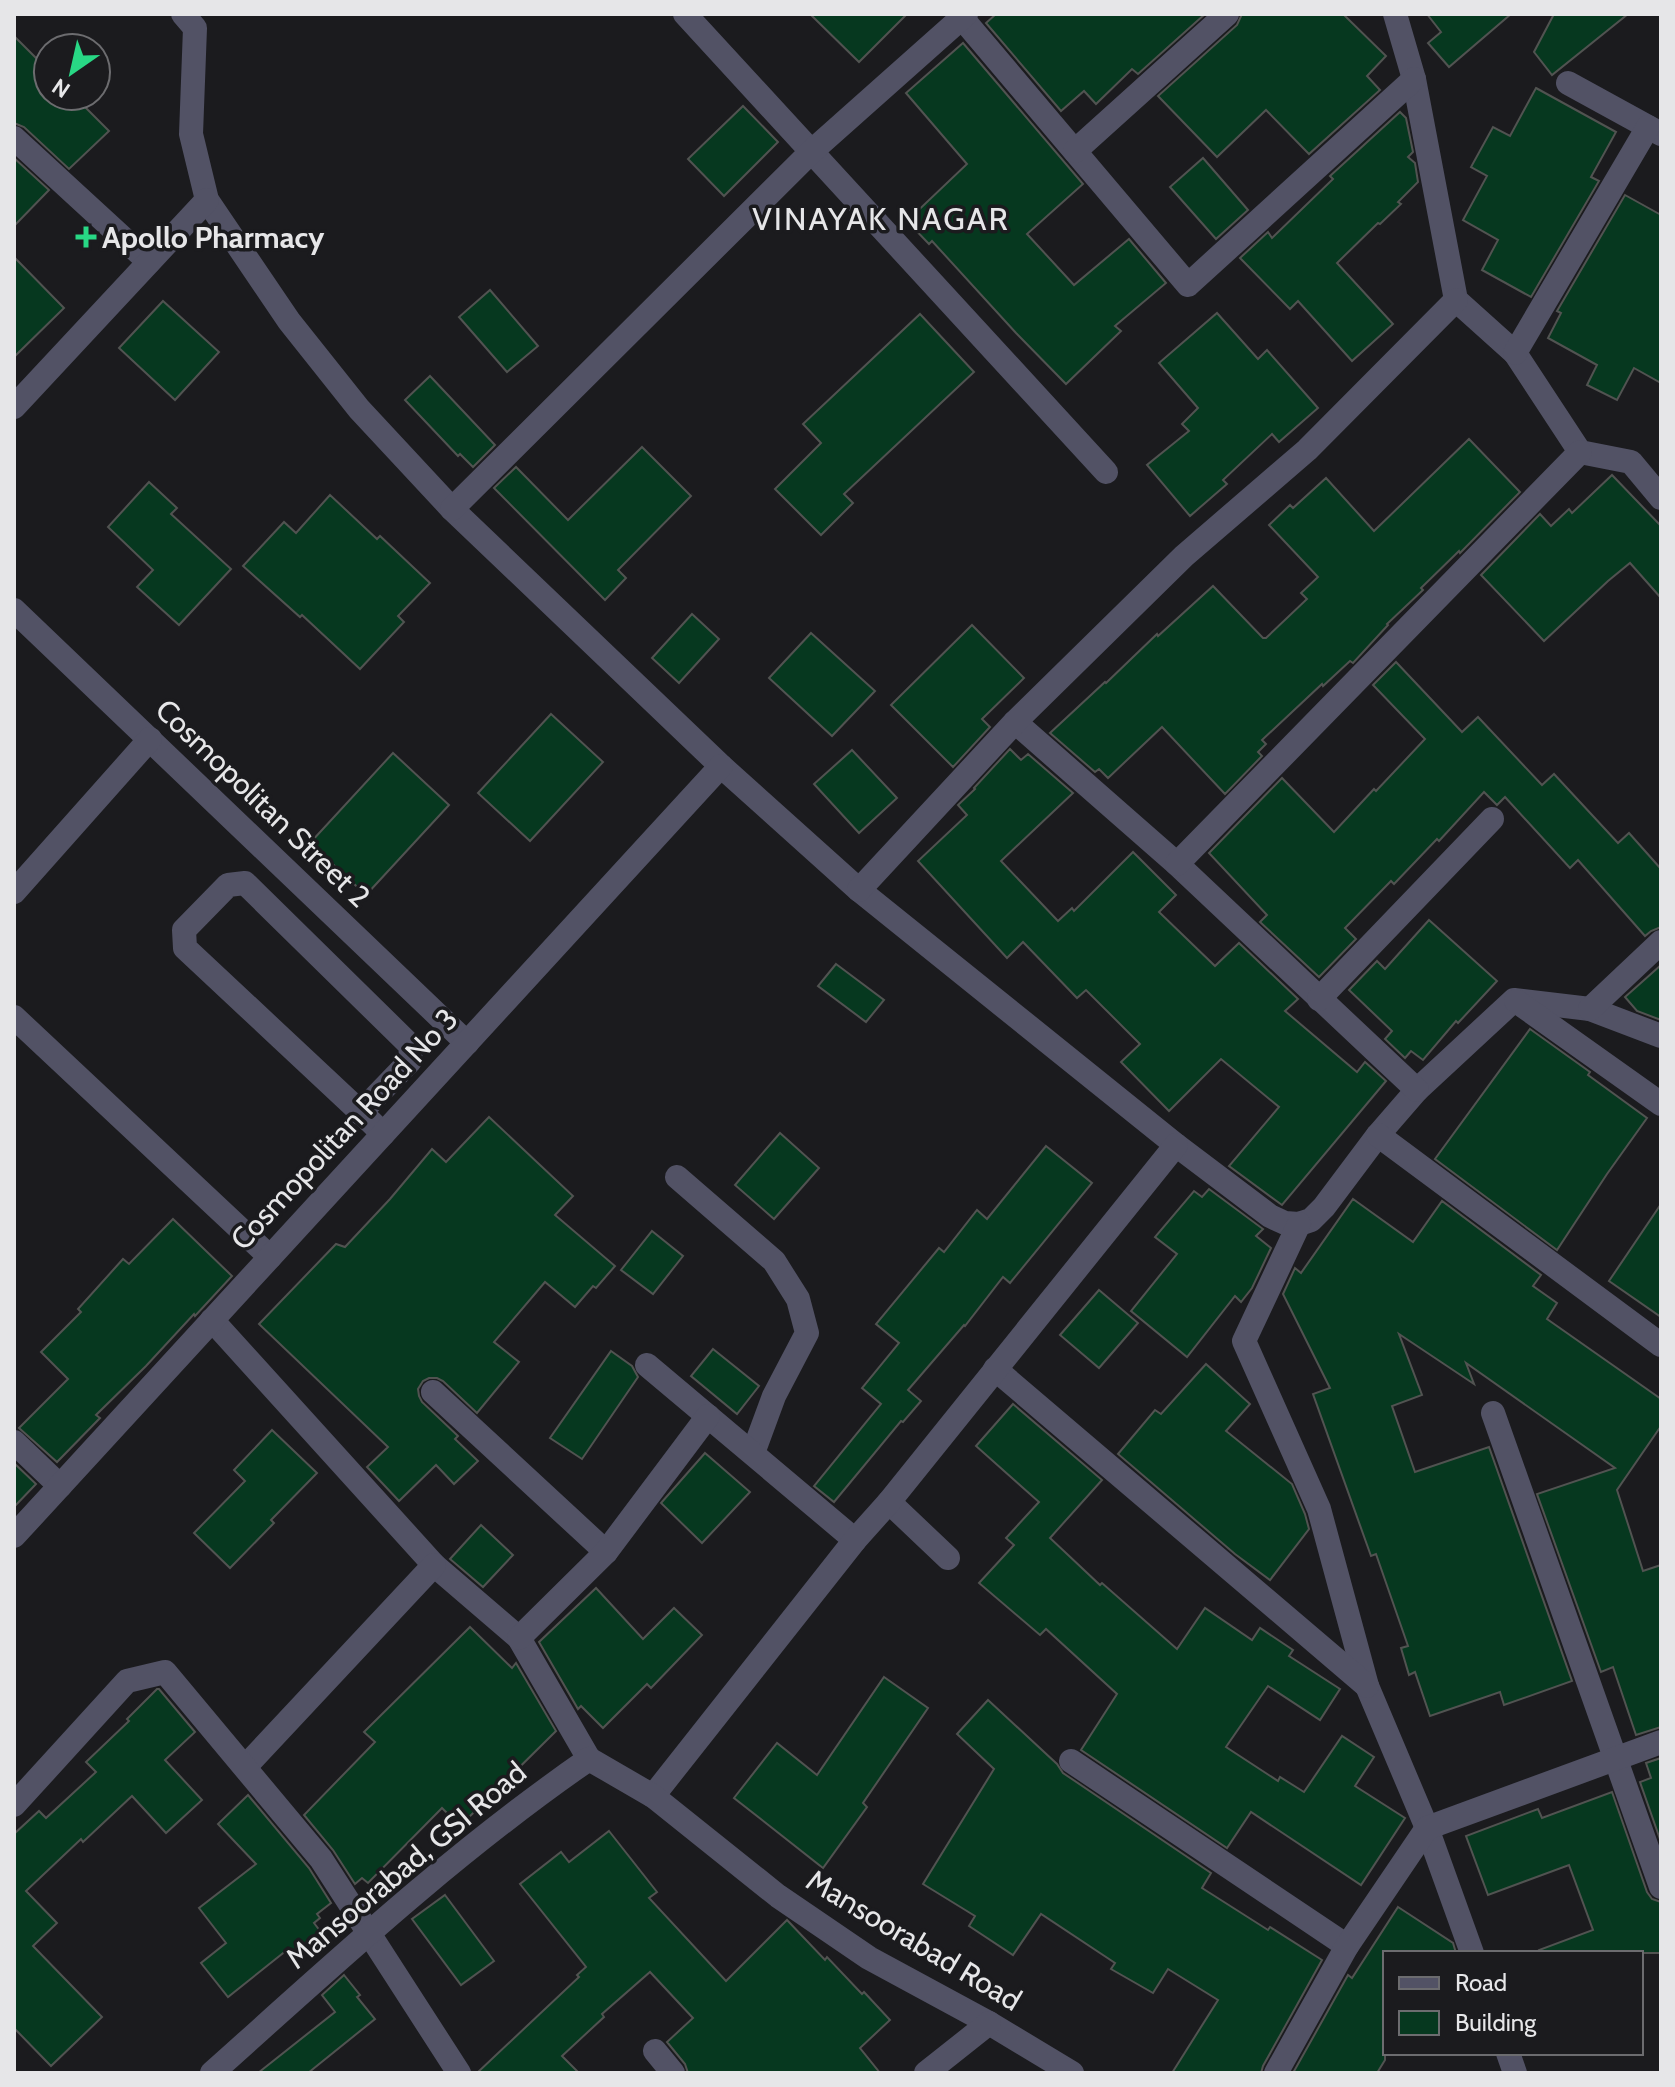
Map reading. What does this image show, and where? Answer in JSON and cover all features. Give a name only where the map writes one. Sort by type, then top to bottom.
[{"type":"street","points":[[685,14],[1106,472]]},
{"type":"street","points":[[1075,151],[1227,14]]},
{"type":"street","points":[[1395,14],[1414,79],[1456,300],[1515,353],[1580,452],[1631,462],[1661,498]]},
{"type":"street","points":[[452,509],[812,151],[964,16],[1188,285],[1414,79]]},
{"type":"street","points":[[195,19],[191,134],[207,200],[289,321],[359,409],[452,509],[721,766],[859,890],[1176,1145],[1270,1216],[1285,1223],[1299,1224],[1311,1220],[1417,1090],[1514,1000],[1590,1009],[1661,1036]]},
{"type":"street","points":[[1515,353],[1655,130],[1568,83]]},
{"type":"street","points":[[14,138],[149,262]]},
{"type":"street","points":[[14,407],[207,200]]},
{"type":"street","points":[[859,890],[1015,722],[1184,556],[1307,450],[1456,300]]},
{"type":"street","points":[[1177,864],[1580,452]]},
{"type":"street","name":"Cosmopolitan Street 2","points":[[14,610],[467,1043]]},
{"type":"street","points":[[1015,722],[1177,864],[1417,1090]]},
{"type":"street","points":[[14,892],[150,739]]},
{"type":"street","name":"Cosmopolitan Road No 3","points":[[14,1536],[721,766]]},
{"type":"street","points":[[1319,999],[1492,819]]},
{"type":"street","points":[[360,1113],[410,1061],[411,1046],[245,883],[228,885],[184,930],[185,948],[360,1113],[383,1134]]},
{"type":"street","points":[[1590,1009],[1661,942]]},
{"type":"street","points":[[1514,1000],[1661,1104]]},
{"type":"street","points":[[14,1017],[270,1257]]},
{"type":"street","points":[[1378,1135],[1661,1345]]},
{"type":"street","points":[[212,1320],[434,1565],[519,1638],[589,1759],[653,1796],[855,1540],[889,1502],[1176,1145]]},
{"type":"street","points":[[677,1177],[774,1261],[798,1299],[807,1333],[774,1396],[753,1453]]},
{"type":"street","points":[[1299,1224],[1244,1341],[1319,1509],[1367,1686],[1427,1828],[1471,1951]]},
{"type":"street","points":[[647,1365],[855,1540]]},
{"type":"street","points":[[995,1369],[1367,1686]]},
{"type":"street","points":[[433,1392],[606,1552]]},
{"type":"street","points":[[1493,1413],[1661,1887]]},
{"type":"street","points":[[519,1638],[606,1552],[708,1416]]},
{"type":"street","points":[[14,1442],[60,1486]]},
{"type":"street","points":[[889,1502],[948,1558]]},
{"type":"street","points":[[245,1767],[434,1565]]},
{"type":"street","points":[[14,1805],[127,1681],[165,1672],[321,1859],[459,2073]]},
{"type":"street","points":[[1276,2073],[1347,1946],[1427,1828],[1661,1742]]},
{"type":"street","name":"Mansoorabad, GSI Road","points":[[212,2073],[370,1932],[534,1797],[589,1759]]},
{"type":"street","points":[[1071,1761],[1347,1946]]},
{"type":"street","name":"Mansoorabad Road","points":[[653,1796],[778,1896],[869,1958],[989,2023],[1072,2073]]},
{"type":"street","points":[[932,2071],[989,2023]]},
{"type":"street","points":[[655,2051],[673,2073]]},
{"type":"building","points":[[810,14],[907,14],[859,62]]},
{"type":"building","points":[[996,14],[1205,14],[1138,74],[1132,69],[1096,104],[1084,91],[1061,111],[986,23]]},
{"type":"building","points":[[1242,14],[1343,14],[1386,56],[1367,76],[1380,90],[1309,154],[1266,110],[1217,157],[1158,96],[1237,25]]},
{"type":"building","points":[[1427,14],[1511,14],[1449,67],[1428,43],[1441,32]]},
{"type":"building","points":[[1554,14],[1628,14],[1552,75],[1534,52]]},
{"type":"building","points":[[14,36],[32,54],[32,112],[90,112],[109,131],[69,169],[24,127],[14,123]]},
{"type":"building","points":[[963,43],[1083,184],[1027,234],[1074,285],[1129,239],[1166,283],[1115,326],[1121,331],[1066,384],[932,241],[929,244],[907,221],[967,164],[906,93]]},
{"type":"building","points":[[1536,88],[1616,132],[1591,177],[1599,181],[1531,297],[1482,270],[1498,240],[1463,220],[1487,176],[1471,167],[1493,127],[1510,136]]},
{"type":"building","points":[[743,106],[778,142],[724,196],[688,159]]},
{"type":"building","points":[[1400,112],[1406,118],[1413,152],[1408,157],[1415,163],[1418,182],[1398,202],[1401,204],[1337,263],[1393,324],[1352,361],[1298,301],[1290,309],[1240,258],[1268,232],[1272,238],[1333,179],[1330,176]]},
{"type":"building","points":[[14,158],[49,190],[14,226]]},
{"type":"building","points":[[1203,158],[1248,210],[1216,239],[1170,187]]},
{"type":"building","points":[[1625,195],[1661,215],[1661,383],[1634,368],[1617,400],[1587,385],[1597,365],[1548,338],[1561,313],[1557,311]]},
{"type":"building","points":[[14,257],[64,308],[14,357]]},
{"type":"building","points":[[490,290],[538,346],[507,372],[459,317]]},
{"type":"building","points":[[163,301],[219,352],[175,400],[119,348]]},
{"type":"building","points":[[1217,313],[1258,359],[1267,350],[1318,408],[1279,442],[1272,434],[1223,480],[1227,484],[1190,516],[1147,465],[1189,431],[1182,424],[1198,408],[1159,363]]},
{"type":"building","points":[[920,314],[974,372],[844,494],[853,503],[821,535],[775,489],[821,443],[803,424]]},
{"type":"building","points":[[430,376],[495,445],[473,467],[460,454],[458,456],[405,400]]},
{"type":"building","points":[[1469,439],[1520,492],[1421,588],[1423,590],[1387,624],[1353,663],[1350,661],[1322,684],[1262,740],[1266,744],[1258,752],[1262,756],[1225,794],[1162,727],[1108,778],[1099,769],[1095,772],[1050,733],[1213,586],[1266,638],[1307,599],[1301,593],[1318,577],[1269,525],[1326,478],[1374,531]]},
{"type":"building","points":[[642,447],[691,496],[618,570],[626,578],[605,600],[494,488],[516,467],[568,520]]},
{"type":"building","points":[[1612,475],[1661,526],[1661,598],[1630,563],[1544,641],[1481,575],[1540,514],[1551,526],[1569,509],[1572,513]]},
{"type":"building","points":[[149,482],[177,508],[171,514],[231,569],[179,625],[137,587],[153,570],[108,527]]},
{"type":"building","points":[[330,495],[430,583],[398,616],[404,622],[360,669],[243,566],[284,522],[296,533]]},
{"type":"building","points":[[692,614],[719,639],[679,683],[652,658]]},
{"type":"building","points":[[972,625],[1024,678],[982,719],[990,727],[953,767],[891,705]]},
{"type":"building","points":[[811,633],[875,691],[832,736],[769,678]]},
{"type":"building","points":[[1396,662],[1462,732],[1478,717],[1542,785],[1554,774],[1618,843],[1629,833],[1661,869],[1661,927],[1645,936],[1578,860],[1570,868],[1505,797],[1497,805],[1484,792],[1439,841],[1437,839],[1394,884],[1391,881],[1345,928],[1356,939],[1319,977],[1260,922],[1267,915],[1209,853],[1282,778],[1334,832],[1374,789],[1376,791],[1425,739],[1373,685]]},
{"type":"building","points":[[551,714],[603,762],[530,841],[478,793]]},
{"type":"building","points":[[1010,749],[1021,760],[1028,754],[1073,793],[1001,861],[1058,921],[1072,908],[1074,911],[1133,852],[1176,895],[1159,912],[1215,966],[1239,943],[1298,999],[1285,1011],[1357,1072],[1365,1062],[1386,1081],[1282,1205],[1229,1166],[1279,1107],[1221,1059],[1169,1111],[1121,1062],[1140,1044],[1086,990],[1077,998],[1023,942],[1007,958],[918,861],[967,815],[958,805]]},
{"type":"building","points":[[852,750],[897,798],[859,833],[814,784]]},
{"type":"building","points":[[393,753],[449,805],[366,895],[310,843]]},
{"type":"building","points":[[1429,920],[1497,981],[1458,1023],[1456,1021],[1423,1060],[1411,1051],[1405,1058],[1385,1039],[1392,1031],[1349,990],[1377,961],[1385,969]]},
{"type":"building","points":[[836,964],[884,1000],[866,1022],[818,986]]},
{"type":"building","points":[[1661,965],[1661,1020],[1637,1011],[1625,997]]},
{"type":"building","points":[[1530,1029],[1647,1118],[1557,1250],[1435,1159]]},
{"type":"building","points":[[489,1117],[573,1196],[555,1215],[615,1266],[575,1307],[545,1282],[494,1342],[519,1362],[477,1413],[443,1381],[429,1378],[423,1381],[418,1389],[422,1402],[458,1436],[455,1439],[478,1461],[454,1484],[436,1465],[399,1501],[367,1467],[388,1447],[259,1324],[336,1244],[345,1247],[432,1149],[446,1162]]},
{"type":"building","points":[[780,1133],[819,1168],[774,1219],[735,1185]]},
{"type":"building","points":[[1046,1146],[1092,1183],[1010,1283],[1003,1277],[965,1326],[908,1390],[921,1401],[834,1502],[814,1486],[881,1404],[862,1388],[899,1343],[876,1324],[939,1248],[944,1252],[977,1210],[987,1219]]},
{"type":"building","points":[[1209,1189],[1263,1229],[1256,1236],[1271,1248],[1252,1288],[1241,1302],[1235,1296],[1187,1357],[1131,1311],[1177,1254],[1155,1237],[1194,1191],[1202,1197]]},
{"type":"building","points":[[1353,1199],[1413,1242],[1442,1201],[1541,1275],[1533,1286],[1557,1303],[1547,1319],[1661,1399],[1661,1426],[1617,1490],[1643,1571],[1661,1565],[1661,1727],[1636,1735],[1613,1667],[1601,1672],[1537,1494],[1615,1468],[1466,1363],[1474,1384],[1399,1334],[1422,1395],[1392,1406],[1415,1472],[1489,1447],[1572,1681],[1504,1705],[1500,1692],[1430,1716],[1415,1672],[1409,1675],[1401,1648],[1408,1646],[1376,1554],[1371,1556],[1313,1394],[1330,1388],[1283,1294],[1295,1268],[1301,1273]]},
{"type":"building","points":[[1661,1204],[1661,1317],[1609,1281]]},
{"type":"building","points":[[173,1219],[232,1276],[96,1415],[100,1418],[57,1462],[19,1428],[68,1379],[41,1352],[81,1312],[78,1309],[123,1259],[129,1264]]},
{"type":"building","points":[[652,1231],[683,1256],[653,1294],[621,1270]]},
{"type":"building","points":[[1099,1290],[1138,1323],[1099,1368],[1060,1335]]},
{"type":"building","points":[[713,1349],[759,1386],[737,1414],[691,1376]]},
{"type":"building","points":[[611,1351],[632,1366],[638,1377],[582,1459],[550,1438]]},
{"type":"building","points":[[1206,1364],[1250,1404],[1226,1431],[1292,1484],[1305,1514],[1309,1529],[1270,1580],[1118,1454],[1155,1410],[1161,1414]]},
{"type":"building","points":[[1013,1404],[1102,1480],[1050,1538],[1100,1585],[1102,1583],[1177,1649],[1205,1608],[1252,1640],[1260,1628],[1293,1650],[1289,1656],[1340,1689],[1320,1720],[1268,1686],[1226,1747],[1278,1781],[1280,1777],[1304,1792],[1342,1736],[1374,1757],[1355,1786],[1405,1818],[1361,1885],[1251,1812],[1227,1848],[1081,1750],[1117,1694],[1046,1629],[1040,1635],[979,1583],[1014,1545],[1006,1538],[1039,1502],[976,1446]]},
{"type":"building","points":[[272,1430],[317,1473],[230,1568],[194,1533],[245,1481],[234,1470]]},
{"type":"building","points":[[705,1453],[750,1492],[702,1543],[661,1503]]},
{"type":"building","points":[[14,1463],[36,1484],[14,1507]]},
{"type":"building","points":[[481,1525],[513,1555],[483,1587],[450,1559]]},
{"type":"building","points":[[596,1588],[643,1639],[674,1608],[702,1635],[651,1688],[647,1684],[603,1728],[581,1706],[578,1709],[539,1642]]},
{"type":"building","points":[[470,1627],[512,1668],[516,1663],[556,1731],[460,1826],[442,1808],[368,1883],[362,1878],[355,1884],[333,1850],[304,1815],[375,1742],[364,1732]]},
{"type":"building","points":[[884,1677],[928,1708],[863,1803],[867,1807],[823,1868],[734,1798],[777,1743],[817,1775]]},
{"type":"building","points":[[157,1689],[195,1732],[165,1760],[202,1800],[166,1833],[132,1796],[26,1891],[57,1923],[33,1946],[102,2017],[51,2066],[14,2028],[14,1834],[39,1811],[46,1818],[96,1772],[86,1762]]},
{"type":"building","points":[[988,1700],[1063,1773],[1211,1873],[1202,1888],[1322,1960],[1261,2073],[1172,2073],[1218,2000],[1168,1969],[1153,1993],[1111,1969],[1115,1963],[1041,1914],[1013,1955],[969,1926],[975,1916],[923,1884],[994,1769],[957,1734]]},
{"type":"building","points":[[1661,1758],[1661,1842],[1640,1782],[1651,1778],[1646,1763]]},
{"type":"building","points":[[1612,1792],[1647,1892],[1652,1899],[1661,1902],[1661,1953],[1539,1951],[1593,1930],[1569,1865],[1488,1895],[1466,1836],[1538,1809],[1542,1818]]},
{"type":"building","points":[[248,1795],[309,1868],[331,1903],[317,1914],[320,1918],[314,1923],[320,1931],[293,1959],[287,1950],[228,1997],[201,1963],[226,1943],[199,1908],[256,1864],[218,1824]]},
{"type":"building","points":[[609,1831],[657,1892],[649,1898],[726,1981],[787,1920],[890,2020],[860,2048],[880,2073],[688,2073],[685,2064],[667,2042],[693,2018],[650,1972],[602,2014],[604,2017],[562,2056],[579,2073],[477,2073],[586,1967],[520,1884],[561,1852],[569,1862]]},
{"type":"building","points":[[445,1895],[494,1961],[461,1985],[412,1919]]},
{"type":"building","points":[[1398,1907],[1453,1943],[1455,1951],[1383,1951],[1385,2060],[1377,2073],[1293,2073],[1348,1975],[1352,1978]]},
{"type":"building","points":[[344,1975],[375,2019],[308,2073],[258,2073],[335,2012],[322,1995]]},
{"type":"place","name":"Apollo Pharmacy","points":[[86,237]]},
{"type":"district","name":"VINAYAK NAGAR","points":[[881,218]]}]
